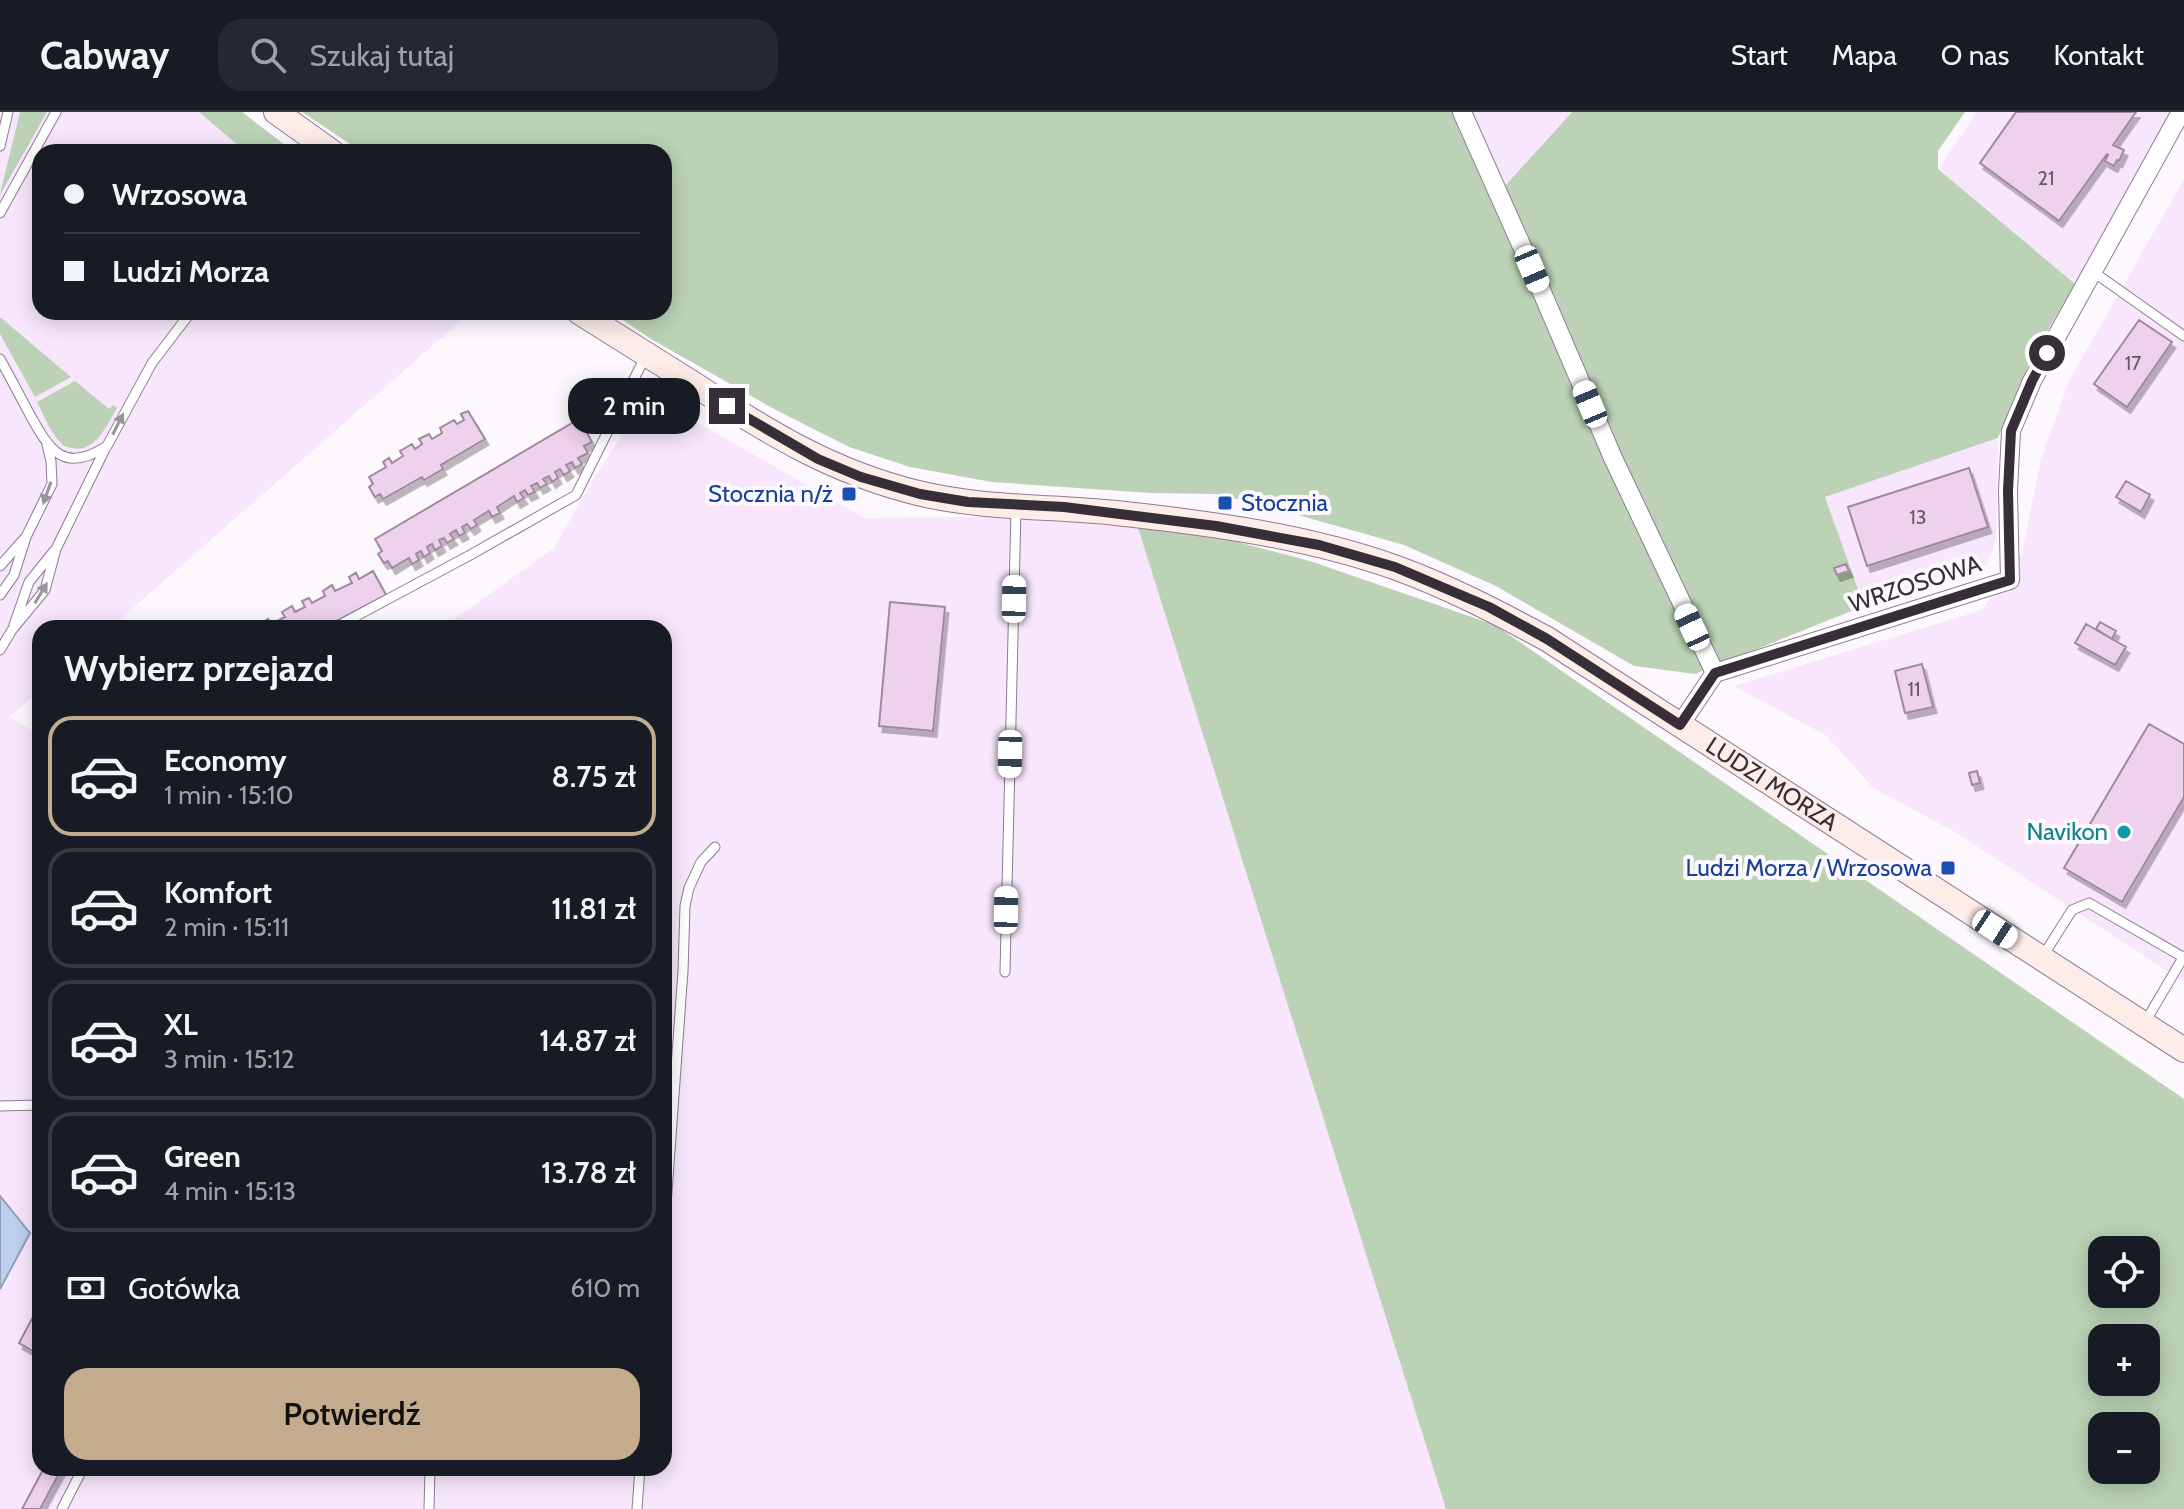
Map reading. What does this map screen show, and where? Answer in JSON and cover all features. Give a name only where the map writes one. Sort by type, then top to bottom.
[{"type":"street","points":[[276,112],[320,144]]},
{"type":"street","points":[[1462,112],[1613,458],[1715,673],[1680,725]]},
{"type":"street","name":"WRZOSOWA","points":[[1715,673],[2010,580],[2008,491],[2011,431],[2032,381],[2181,112]]},
{"type":"street","name":"LUDZI MORZA","points":[[592,320],[772,434],[818,459],[861,477],[920,494],[968,502],[1077,509],[1216,526],[1319,545],[1395,567],[1489,607],[1547,639],[2184,1050]]},
{"type":"lane","points":[[0,146],[8,112]]},
{"type":"lane","points":[[38,144],[56,112]]},
{"type":"lane","points":[[0,213],[32,155]]},
{"type":"lane","points":[[2092,271],[2184,336]]},
{"type":"lane","points":[[0,650],[45,590],[56,549],[107,446],[152,363],[185,320]]},
{"type":"lane","points":[[349,620],[576,495],[647,354]]},
{"type":"lane","points":[[0,359],[47,445],[52,484],[26,537],[14,575],[0,595]]},
{"type":"lane","points":[[47,445],[69,459],[94,454],[107,446]]},
{"type":"lane","points":[[1005,972],[1016,505]]},
{"type":"lane","points":[[0,566],[26,537]]},
{"type":"lane","points":[[12,630],[29,582],[56,549]]},
{"type":"lane","points":[[672,1123],[685,906],[701,862],[715,847]]},
{"type":"lane","points":[[2041,959],[2072,910],[2089,903],[2184,956],[2144,1024]]},
{"type":"lane","points":[[0,1106],[32,1105]]},
{"type":"lane","points":[[62,1509],[79,1476]]},
{"type":"lane","points":[[429,1509],[430,1476]]},
{"type":"lane","points":[[637,1509],[639,1476]]},
{"type":"shaded area","points":[[0,112],[243,112],[281,144],[32,144],[32,320],[462,320],[119,620],[32,620],[32,697],[10,717],[32,730],[32,1476],[672,1476],[672,620],[453,620],[554,548],[596,474],[649,395],[865,518],[1134,515],[1446,1509],[0,1509],[0,1289],[30,1233],[0,1196]]},
{"type":"shaded area","points":[[1472,112],[1572,112],[1504,187]]},
{"type":"shaded area","points":[[1977,112],[2174,112],[2075,284],[1938,169]]},
{"type":"shaded area","points":[[2184,179],[2184,982],[1958,834],[1872,787],[1827,736],[1734,686],[1982,610],[2022,553],[2041,459],[2069,381]]},
{"type":"shaded area","points":[[1998,438],[1996,540],[1987,565],[1864,606],[1825,497]]},
{"type":"green space","points":[[20,112],[47,112],[0,195],[0,194]]},
{"type":"green space","points":[[199,112],[242,112],[284,144],[237,144]]},
{"type":"green space","points":[[302,112],[1472,112],[1504,187],[1572,112],[1965,112],[1938,151],[1938,169],[2075,284],[2032,357],[1998,438],[1825,497],[1864,606],[1695,674],[1634,666],[1496,586],[1404,545],[1216,494],[1150,493],[992,482],[910,467],[849,447],[774,409],[623,320],[672,320],[672,144],[350,144]]},
{"type":"green space","points":[[0,317],[71,377],[35,397],[0,334]]},
{"type":"green space","points":[[75,381],[109,409],[113,405],[117,408],[99,437],[87,447],[79,449],[61,444],[37,402]]},
{"type":"green space","points":[[1134,515],[1310,561],[1495,625],[2184,1099],[2184,1509],[1446,1509]]},
{"type":"water","points":[[0,1196],[30,1233],[0,1289]]},
{"type":"building","points":[[2016,112],[2136,112],[2113,145],[2124,150],[2119,161],[2114,166],[2105,161],[2107,154],[2059,221],[1980,163]]},
{"type":"building","points":[[2139,320],[2172,342],[2127,407],[2094,384]]},
{"type":"building","points":[[468,411],[485,439],[441,465],[443,469],[424,480],[422,477],[383,499],[380,494],[375,497],[369,487],[373,484],[369,477],[386,467],[383,462],[389,458],[392,463],[403,456],[400,451],[412,444],[415,449],[422,444],[419,439],[429,434],[432,439],[442,433],[440,428],[454,420],[457,424],[464,420],[461,414]]},
{"type":"building","points":[[579,419],[592,442],[584,446],[588,453],[578,458],[582,464],[575,468],[572,462],[566,465],[570,471],[564,475],[560,469],[555,472],[558,478],[552,482],[549,476],[543,479],[547,484],[540,488],[537,483],[531,486],[535,492],[528,495],[525,490],[520,493],[524,498],[517,502],[514,496],[497,507],[500,513],[492,517],[489,511],[474,520],[477,525],[471,529],[467,524],[462,527],[465,533],[459,536],[456,530],[450,534],[454,539],[447,543],[444,538],[439,540],[442,546],[435,550],[432,544],[427,547],[430,553],[424,557],[421,551],[416,554],[419,560],[412,564],[409,558],[392,568],[388,561],[384,563],[378,554],[382,551],[375,539]]},
{"type":"building","points":[[1969,468],[1988,527],[1867,566],[1848,507]]},
{"type":"building","points":[[2126,481],[2150,495],[2141,512],[2116,497]]},
{"type":"building","points":[[1846,564],[1849,571],[1837,575],[1834,568]]},
{"type":"building","points":[[373,571],[386,595],[339,620],[279,620],[285,617],[282,612],[292,606],[295,612],[305,607],[302,601],[309,598],[312,603],[325,596],[323,591],[332,585],[335,591],[352,583],[349,577],[356,573],[359,579]]},
{"type":"building","points":[[890,602],[945,607],[933,731],[879,726]]},
{"type":"building","points":[[2100,622],[2116,631],[2112,639],[2096,629]]},
{"type":"building","points":[[2086,624],[2126,647],[2115,665],[2075,643]]},
{"type":"building","points":[[1922,664],[1933,707],[1905,713],[1895,671]]},
{"type":"building","name":"Navikon","points":[[2149,724],[2184,744],[2184,797],[2122,902],[2064,868]]},
{"type":"building","points":[[1977,771],[1980,783],[1972,785],[1969,773]]},
{"type":"building","points":[[32,1319],[32,1350],[19,1343]]},
{"type":"building","points":[[40,1476],[58,1476],[40,1509],[22,1509]]},
{"type":"place","name":"Stocznia n/ż","points":[[849,494]]},
{"type":"place","name":"Stocznia","points":[[1225,503]]},
{"type":"place","name":"Navikon","points":[[2124,832]]},
{"type":"place","name":"Ludzi Morza / Wrzosowa","points":[[1948,868]]},
{"type":"route","points":[[727,406],[818,459],[861,477],[920,494],[968,502],[1064,507],[1216,526],[1319,545],[1395,567],[1489,607],[1547,639],[1680,725],[1715,673],[2010,580],[2008,491],[2011,431],[2047,353]]}]
